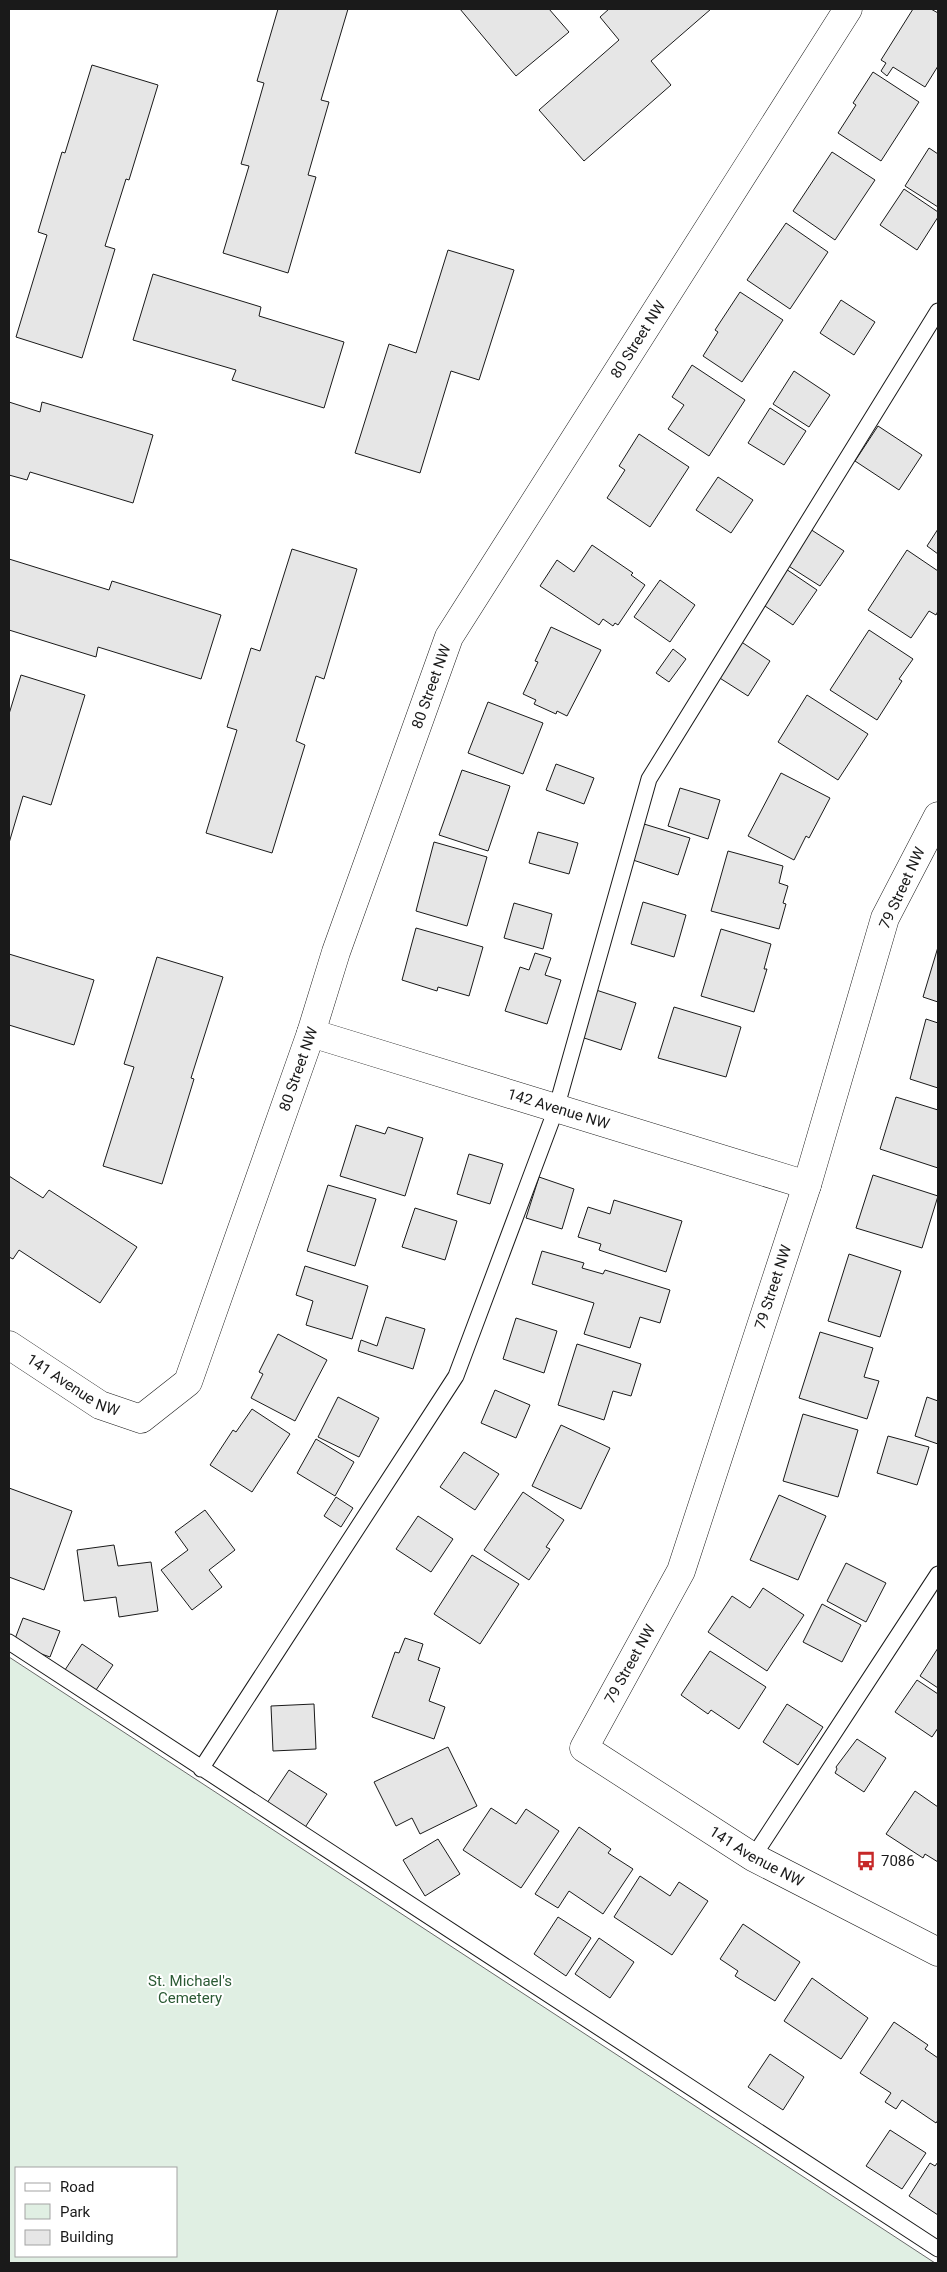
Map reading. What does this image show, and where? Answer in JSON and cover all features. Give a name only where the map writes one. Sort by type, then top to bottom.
[{"type":"street","name":"80 Street NW","points":[[141,1419],[188,1382],[311,1033],[339,942],[449,636],[848,9]]},
{"type":"street","name":"79 Street NW","points":[[584,1748],[681,1571],[807,1185],[885,918],[938,816]]},
{"type":"street","name":"142 Avenue NW","points":[[311,1033],[807,1185]]},
{"type":"street","name":"141 Avenue NW","points":[[9,1345],[100,1405],[141,1419]]},
{"type":"street","name":"141 Avenue NW","points":[[584,1748],[753,1857],[938,1952]]},
{"type":"lane","points":[[201,1769],[456,1376],[556,1109],[649,779],[938,310]]},
{"type":"lane","points":[[753,1857],[938,1574]]},
{"type":"lane","points":[[9,1642],[938,2249]]},
{"type":"green space","name":"St. Michael's Cemetery","points":[[9,1657],[935,2263],[9,2263]]},
{"type":"building","points":[[278,9],[348,9],[321,100],[329,102],[308,175],[316,177],[288,273],[223,253],[249,166],[241,164],[264,83],[257,81]]},
{"type":"building","points":[[460,9],[549,9],[569,32],[516,76]]},
{"type":"building","points":[[609,9],[711,9],[651,61],[671,85],[584,161],[539,110],[619,40],[600,17]]},
{"type":"building","points":[[913,9],[931,9],[938,13],[938,66],[925,87],[893,67],[887,76],[881,71],[886,63],[881,60]]},
{"type":"building","points":[[92,65],[158,85],[129,180],[126,179],[105,246],[115,249],[82,358],[16,337],[47,235],[38,232],[62,152],[65,153]]},
{"type":"building","points":[[873,72],[919,102],[881,161],[838,133],[856,105],[853,103]]},
{"type":"building","points":[[929,148],[938,154],[938,207],[905,186]]},
{"type":"building","points":[[832,152],[875,180],[835,240],[793,211]]},
{"type":"building","points":[[904,189],[938,212],[938,217],[917,250],[880,225]]},
{"type":"building","points":[[786,223],[828,252],[790,309],[747,280]]},
{"type":"building","points":[[448,250],[514,270],[479,380],[451,371],[420,473],[355,453],[389,344],[416,353]]},
{"type":"building","points":[[153,274],[261,307],[259,316],[344,342],[324,408],[232,380],[236,370],[133,340]]},
{"type":"building","points":[[740,292],[783,320],[742,382],[703,356],[718,332],[715,330]]},
{"type":"building","points":[[841,300],[875,322],[854,355],[820,333]]},
{"type":"building","points":[[692,365],[745,400],[709,456],[668,429],[684,405],[672,397]]},
{"type":"building","points":[[794,371],[830,395],[809,427],[773,404]]},
{"type":"building","points":[[9,402],[40,412],[42,402],[153,435],[133,503],[30,472],[27,480],[9,475]]},
{"type":"building","points":[[770,408],[806,431],[784,465],[748,443]]},
{"type":"building","points":[[878,426],[922,455],[899,490],[855,461]]},
{"type":"building","points":[[639,434],[689,467],[650,527],[607,498],[625,470],[619,466]]},
{"type":"building","points":[[718,477],[753,500],[731,533],[696,510]]},
{"type":"building","points":[[810,529],[844,551],[820,586],[787,565]]},
{"type":"building","points":[[938,529],[938,554],[927,546]]},
{"type":"building","points":[[592,545],[633,573],[631,575],[645,585],[618,625],[615,623],[613,626],[603,619],[599,625],[540,586],[557,560],[574,572]]},
{"type":"building","points":[[292,549],[357,569],[324,679],[316,676],[296,741],[305,745],[272,853],[206,833],[237,730],[227,727],[251,648],[260,651]]},
{"type":"building","points":[[907,550],[938,571],[938,611],[936,615],[929,611],[911,638],[868,610]]},
{"type":"building","points":[[9,559],[109,590],[112,581],[221,615],[201,679],[98,647],[96,657],[9,630]]},
{"type":"building","points":[[783,567],[817,590],[793,625],[759,602]]},
{"type":"building","points":[[660,580],[695,605],[670,642],[634,617]]},
{"type":"building","points":[[551,627],[601,650],[567,716],[557,711],[556,714],[534,704],[536,700],[523,694],[538,662],[535,661]]},
{"type":"building","points":[[869,630],[913,659],[899,679],[902,681],[877,720],[830,690]]},
{"type":"building","points":[[737,639],[770,661],[748,696],[715,675]]},
{"type":"building","points":[[673,649],[686,659],[669,682],[656,673]]},
{"type":"building","points":[[21,675],[85,695],[51,805],[23,796],[9,843],[9,714]]},
{"type":"building","points":[[807,695],[868,734],[838,780],[778,742]]},
{"type":"building","points":[[488,702],[543,723],[523,774],[468,753]]},
{"type":"building","points":[[556,764],[594,778],[584,804],[546,790]]},
{"type":"building","points":[[462,770],[510,786],[488,851],[439,835]]},
{"type":"building","points":[[781,773],[830,798],[809,838],[806,836],[794,860],[748,836]]},
{"type":"building","points":[[680,788],[720,800],[708,839],[668,826]]},
{"type":"building","points":[[644,824],[690,838],[678,875],[633,860]]},
{"type":"building","points":[[538,832],[578,843],[569,874],[529,863]]},
{"type":"building","points":[[434,842],[487,857],[467,926],[416,911]]},
{"type":"building","points":[[728,851],[783,866],[779,883],[788,886],[783,903],[786,904],[779,929],[711,911]]},
{"type":"building","points":[[643,902],[686,915],[674,957],[631,944]]},
{"type":"building","points":[[514,903],[552,914],[543,949],[504,938]]},
{"type":"building","points":[[416,928],[483,947],[469,996],[438,987],[437,991],[402,980]]},
{"type":"building","points":[[721,929],[771,944],[764,969],[767,969],[754,1012],[701,996]]},
{"type":"building","points":[[938,947],[938,1002],[923,997]]},
{"type":"building","points":[[535,953],[551,958],[545,975],[561,980],[547,1024],[505,1011],[520,967],[529,970]]},
{"type":"building","points":[[9,954],[94,980],[74,1045],[9,1025]]},
{"type":"building","points":[[157,957],[223,977],[191,1078],[194,1079],[162,1184],[103,1166],[134,1067],[124,1064]]},
{"type":"building","points":[[593,989],[636,1003],[621,1050],[578,1036]]},
{"type":"building","points":[[674,1007],[741,1027],[726,1077],[658,1058]]},
{"type":"building","points":[[926,1019],[938,1023],[938,1088],[910,1079]]},
{"type":"building","points":[[896,1097],[938,1110],[938,1168],[880,1149]]},
{"type":"building","points":[[356,1125],[385,1134],[388,1127],[423,1138],[405,1196],[340,1176]]},
{"type":"building","points":[[469,1154],[503,1164],[490,1204],[457,1194]]},
{"type":"building","points":[[873,1175],[938,1196],[922,1248],[856,1228]]},
{"type":"building","points":[[9,1176],[43,1198],[49,1190],[137,1247],[100,1303],[19,1250],[13,1259],[9,1257]]},
{"type":"building","points":[[539,1177],[574,1189],[562,1229],[526,1218]]},
{"type":"building","points":[[328,1185],[376,1199],[355,1266],[307,1251]]},
{"type":"building","points":[[614,1200],[682,1221],[666,1272],[599,1250],[601,1244],[578,1237],[588,1207],[610,1214]]},
{"type":"building","points":[[415,1208],[457,1221],[445,1260],[402,1247]]},
{"type":"building","points":[[542,1251],[584,1263],[582,1268],[603,1274],[605,1270],[670,1290],[660,1323],[640,1317],[630,1348],[584,1334],[594,1303],[532,1284]]},
{"type":"building","points":[[849,1254],[901,1271],[880,1337],[828,1321]]},
{"type":"building","points":[[305,1266],[368,1286],[352,1339],[306,1325],[313,1301],[296,1295]]},
{"type":"building","points":[[386,1317],[425,1329],[413,1369],[358,1351],[361,1340],[377,1346]]},
{"type":"building","points":[[516,1318],[557,1331],[544,1373],[503,1359]]},
{"type":"building","points":[[820,1332],[873,1348],[864,1377],[879,1381],[867,1419],[799,1398]]},
{"type":"building","points":[[278,1334],[327,1360],[295,1421],[251,1398],[263,1374],[259,1372]]},
{"type":"building","points":[[577,1344],[641,1364],[631,1396],[613,1391],[604,1420],[558,1405]]},
{"type":"building","points":[[495,1390],[530,1405],[516,1438],[481,1423]]},
{"type":"building","points":[[338,1397],[379,1418],[359,1457],[318,1437]]},
{"type":"building","points":[[927,1397],[938,1401],[938,1444],[915,1436]]},
{"type":"building","points":[[252,1409],[290,1434],[252,1492],[210,1465],[233,1430],[236,1432]]},
{"type":"building","points":[[803,1414],[858,1430],[838,1497],[783,1481]]},
{"type":"building","points":[[561,1425],[610,1448],[581,1509],[532,1486]]},
{"type":"building","points":[[888,1436],[929,1447],[917,1485],[877,1473]]},
{"type":"building","points":[[316,1439],[354,1462],[335,1496],[297,1473]]},
{"type":"building","points":[[464,1452],[499,1474],[475,1510],[440,1487]]},
{"type":"building","points":[[9,1488],[72,1511],[44,1590],[9,1577]]},
{"type":"building","points":[[523,1492],[564,1520],[546,1547],[550,1549],[529,1580],[484,1550]]},
{"type":"building","points":[[779,1495],[826,1516],[798,1580],[750,1560]]},
{"type":"building","points":[[336,1497],[353,1508],[341,1527],[324,1516]]},
{"type":"building","points":[[205,1510],[235,1550],[209,1570],[222,1587],[192,1610],[161,1570],[188,1550],[175,1532]]},
{"type":"building","points":[[418,1516],[453,1539],[431,1572],[396,1549]]},
{"type":"building","points":[[114,1545],[118,1566],[151,1562],[158,1611],[119,1617],[116,1597],[84,1601],[77,1550]]},
{"type":"building","points":[[472,1555],[519,1584],[480,1644],[434,1614]]},
{"type":"building","points":[[846,1563],[886,1583],[866,1622],[827,1601]]},
{"type":"building","points":[[763,1588],[804,1615],[767,1671],[708,1632],[732,1596],[750,1608]]},
{"type":"building","points":[[822,1604],[861,1625],[842,1662],[803,1642]]},
{"type":"building","points":[[23,1618],[60,1631],[50,1657],[13,1644]]},
{"type":"building","points":[[405,1638],[423,1644],[418,1660],[440,1668],[429,1701],[445,1707],[434,1739],[372,1717],[395,1652],[399,1653]]},
{"type":"building","points":[[82,1644],[113,1665],[94,1693],[63,1673]]},
{"type":"building","points":[[938,1648],[938,1688],[920,1676]]},
{"type":"building","points":[[710,1651],[766,1687],[739,1729],[711,1710],[708,1714],[681,1695]]},
{"type":"building","points":[[917,1680],[938,1694],[938,1728],[932,1737],[895,1712]]},
{"type":"building","points":[[314,1704],[316,1749],[273,1751],[271,1706]]},
{"type":"building","points":[[787,1704],[823,1727],[798,1765],[763,1742]]},
{"type":"building","points":[[857,1739],[886,1758],[864,1792],[835,1773],[836,1767]]},
{"type":"building","points":[[448,1747],[477,1806],[420,1834],[412,1818],[396,1826],[374,1782]]},
{"type":"building","points":[[289,1770],[327,1794],[302,1832],[265,1806]]},
{"type":"building","points":[[915,1791],[938,1807],[938,1862],[925,1854],[923,1858],[886,1834]]},
{"type":"building","points":[[491,1808],[516,1824],[526,1809],[559,1831],[521,1888],[463,1850]]},
{"type":"building","points":[[579,1827],[611,1849],[608,1853],[633,1869],[603,1914],[569,1891],[558,1908],[535,1894]]},
{"type":"building","points":[[438,1839],[460,1874],[425,1896],[403,1860]]},
{"type":"building","points":[[640,1876],[670,1896],[679,1882],[708,1901],[672,1955],[614,1917]]},
{"type":"building","points":[[558,1917],[591,1938],[566,1976],[534,1954]]},
{"type":"building","points":[[743,1924],[800,1962],[775,2001],[735,1976],[738,1971],[720,1959]]},
{"type":"building","points":[[599,1938],[634,1962],[610,1998],[575,1974]]},
{"type":"building","points":[[812,1978],[868,2018],[841,2059],[784,2021]]},
{"type":"building","points":[[894,2022],[928,2045],[925,2049],[938,2058],[938,2120],[936,2123],[902,2100],[896,2109],[885,2102],[891,2093],[860,2073]]},
{"type":"building","points":[[770,2054],[804,2077],[783,2110],[748,2087]]},
{"type":"building","points":[[890,2130],[926,2153],[902,2189],[866,2166]]},
{"type":"building","points":[[938,2162],[938,2215],[909,2196],[930,2163],[935,2166]]},
{"type":"place","name":"7086","points":[[866,1861]]}]
